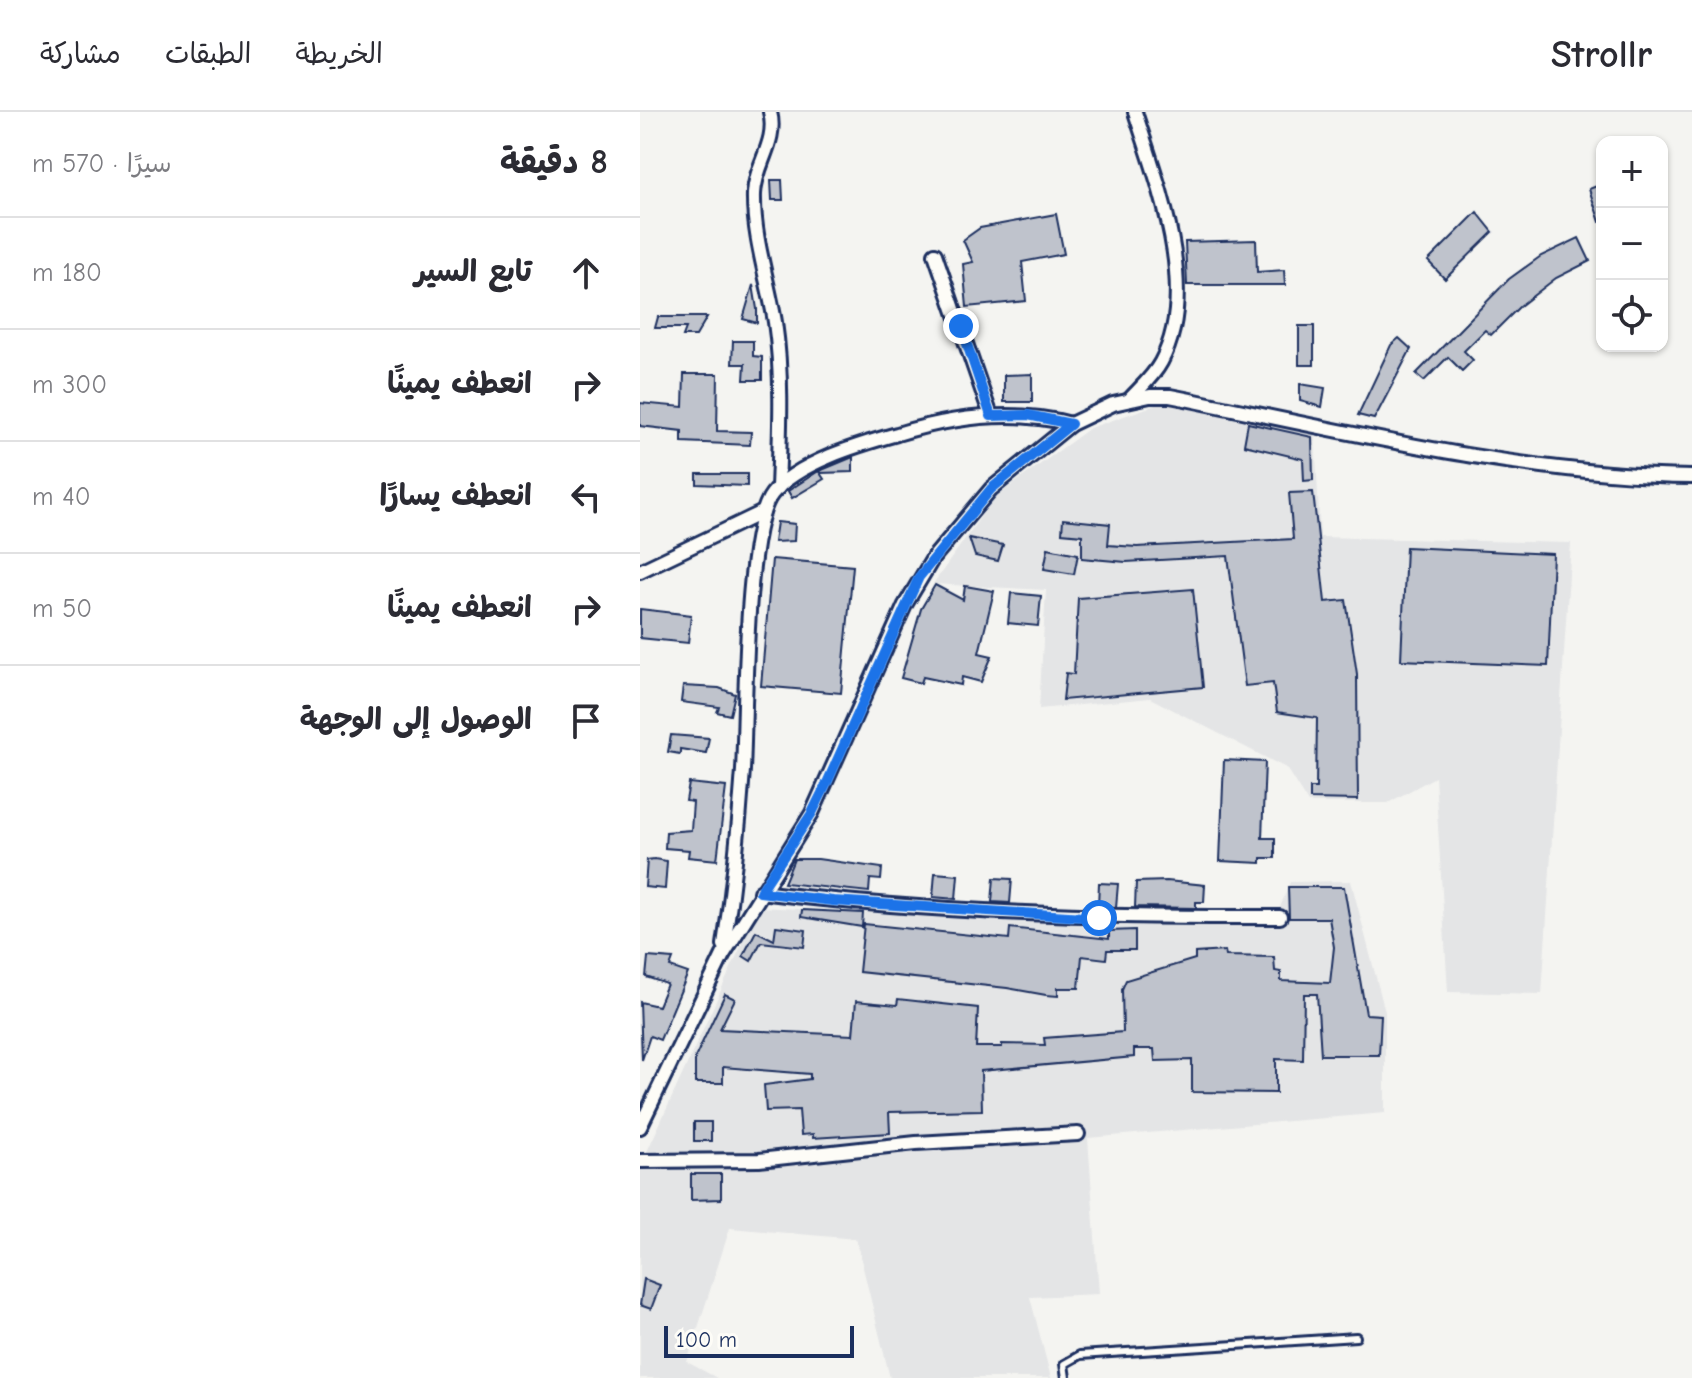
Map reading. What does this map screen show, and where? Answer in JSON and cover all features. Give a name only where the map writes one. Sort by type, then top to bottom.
[{"type":"street","points":[[770,112],[773,133],[758,168],[754,194],[757,235],[775,325],[780,395],[778,488]]},
{"type":"street","points":[[1129,400],[1162,360],[1174,323],[1175,294],[1172,240],[1135,112]]},
{"type":"street","points":[[935,254],[991,416]]},
{"type":"street","points":[[640,1127],[723,955],[822,793],[919,577],[991,489],[1071,424],[1095,411],[1129,400],[1170,396],[1464,452],[1623,474],[1692,477]]},
{"type":"street","points":[[723,955],[732,898],[743,771],[756,538],[763,512],[778,488],[806,470],[857,446],[913,429],[991,416],[1028,415],[1071,424]]},
{"type":"street","points":[[640,571],[763,512]]},
{"type":"street","points":[[760,892],[833,901],[1099,918],[1280,917]]},
{"type":"street","points":[[640,1161],[759,1160],[916,1143],[1078,1134]]},
{"type":"lane","points":[[1066,1378],[1064,1364],[1080,1355],[1356,1337]]},
{"type":"shaded area","points":[[1161,403],[1315,434],[1320,537],[1571,543],[1542,994],[1448,992],[1435,777],[1388,803],[1308,803],[1286,768],[1150,698],[1039,709],[1046,590],[933,584],[994,498],[1090,428]]},
{"type":"shaded area","points":[[1351,881],[1385,1012],[1385,1113],[1088,1138],[1099,1294],[1030,1297],[1051,1378],[890,1378],[856,1239],[730,1228],[687,1362],[717,1378],[640,1378],[640,1167],[759,907],[1119,925],[1275,920],[1290,882]]},
{"type":"building","points":[[771,180],[782,180],[783,200],[772,200]]},
{"type":"building","points":[[1596,186],[1596,210],[1589,189]]},
{"type":"building","points":[[1477,212],[1493,232],[1445,279],[1428,261]]},
{"type":"building","points":[[1056,214],[1064,254],[1022,262],[1026,301],[967,307],[963,264],[973,262],[963,240],[980,228]]},
{"type":"building","points":[[1579,238],[1590,261],[1556,278],[1520,306],[1491,335],[1485,330],[1464,351],[1473,360],[1462,371],[1448,357],[1424,381],[1416,374],[1509,279],[1541,256]]},
{"type":"building","points":[[1256,240],[1257,272],[1284,270],[1285,285],[1187,285],[1185,242]]},
{"type":"building","points":[[753,285],[757,309],[757,323],[743,319]]},
{"type":"building","points":[[658,317],[707,317],[696,336],[683,336],[686,328],[655,328]]},
{"type":"building","points":[[1299,326],[1314,326],[1314,365],[1299,365]]},
{"type":"building","points":[[1399,338],[1411,349],[1379,410],[1374,419],[1358,415],[1391,345]]},
{"type":"building","points":[[733,341],[753,341],[753,356],[762,357],[762,380],[744,380],[745,364],[732,364]]},
{"type":"building","points":[[684,374],[718,374],[717,431],[751,432],[750,445],[682,442],[682,431],[640,426],[640,403],[683,407]]},
{"type":"building","points":[[1032,374],[1032,402],[1004,402],[1004,375]]},
{"type":"building","points":[[1300,384],[1325,388],[1322,407],[1300,401]]},
{"type":"building","points":[[1248,423],[1312,437],[1313,480],[1304,481],[1303,459],[1244,445]]},
{"type":"building","points":[[853,457],[853,472],[820,473],[824,479],[792,498],[788,491],[817,472]]},
{"type":"building","points":[[697,474],[747,474],[747,486],[697,484]]},
{"type":"building","points":[[1313,492],[1325,602],[1346,600],[1357,674],[1358,800],[1310,799],[1310,788],[1316,788],[1317,718],[1277,712],[1273,683],[1245,686],[1228,556],[1126,562],[1082,558],[1082,535],[1062,533],[1063,519],[1110,524],[1108,545],[1137,547],[1293,539],[1289,493]]},
{"type":"building","points":[[777,522],[795,524],[794,541],[774,542]]},
{"type":"building","points":[[969,538],[1003,545],[998,561],[975,556]]},
{"type":"building","points":[[1406,547],[1553,554],[1548,666],[1401,660]]},
{"type":"building","points":[[1048,548],[1078,554],[1074,574],[1044,569]]},
{"type":"building","points":[[772,559],[853,566],[841,693],[761,686]]},
{"type":"building","points":[[935,585],[963,600],[965,586],[994,591],[979,653],[992,656],[981,682],[962,677],[961,685],[923,677],[921,683],[901,678],[921,609]]},
{"type":"building","points":[[1193,589],[1203,687],[1063,700],[1066,673],[1074,674],[1078,598]]},
{"type":"building","points":[[1011,593],[1041,596],[1038,626],[1008,623]]},
{"type":"building","points":[[640,609],[691,615],[688,643],[640,638]]},
{"type":"building","points":[[683,686],[719,688],[735,694],[730,715],[717,712],[719,707],[681,702]]},
{"type":"building","points":[[671,735],[709,738],[706,753],[680,749],[680,754],[668,752]]},
{"type":"building","points":[[1224,760],[1265,762],[1262,838],[1275,838],[1275,858],[1261,858],[1261,863],[1220,861]]},
{"type":"building","points":[[689,783],[726,787],[717,860],[688,857],[689,850],[665,848],[666,832],[691,830],[693,802],[686,801]]},
{"type":"building","points":[[794,859],[818,859],[882,868],[881,880],[870,879],[869,892],[784,883]]},
{"type":"building","points":[[647,860],[667,861],[665,889],[645,887]]},
{"type":"building","points":[[935,873],[958,875],[956,899],[933,897]]},
{"type":"building","points":[[994,878],[1012,879],[1010,903],[992,902]]},
{"type":"building","points":[[1136,882],[1205,885],[1204,902],[1196,902],[1196,908],[1135,907]]},
{"type":"building","points":[[1099,883],[1118,884],[1116,907],[1098,906]]},
{"type":"building","points":[[1288,887],[1344,887],[1366,1014],[1381,1015],[1379,1055],[1321,1055],[1317,994],[1304,994],[1303,1060],[1276,1059],[1276,1093],[1192,1092],[1192,1060],[1155,1061],[1154,1049],[1134,1049],[1134,1057],[981,1071],[982,1110],[889,1112],[890,1133],[813,1138],[813,1134],[801,1135],[799,1110],[766,1111],[764,1085],[810,1079],[810,1074],[723,1067],[723,1083],[695,1083],[695,1058],[725,994],[735,999],[720,1029],[853,1035],[856,1001],[897,1005],[898,999],[978,1008],[976,1047],[1002,1047],[1002,1044],[1045,1045],[1044,1038],[1123,1032],[1122,989],[1126,980],[1195,959],[1195,953],[1225,951],[1226,956],[1274,957],[1275,971],[1281,972],[1281,981],[1330,983],[1334,947],[1329,918],[1289,918]]},
{"type":"building","points":[[802,910],[863,913],[862,927],[801,917]]},
{"type":"building","points":[[864,924],[1009,939],[1010,928],[1109,939],[1109,931],[1135,930],[1135,950],[1107,950],[1106,959],[1082,956],[1079,988],[1058,988],[1058,996],[1046,995],[859,972]]},
{"type":"building","points":[[776,926],[806,930],[804,947],[761,942],[751,961],[743,956],[756,931],[774,940]]},
{"type":"building","points":[[648,957],[673,959],[670,967],[688,973],[660,1040],[650,1036],[642,1060],[640,1002],[658,1006],[667,984],[646,977]]},
{"type":"building","points":[[694,1122],[711,1122],[711,1141],[694,1141]]},
{"type":"building","points":[[691,1174],[721,1174],[721,1199],[691,1200]]},
{"type":"building","points":[[644,1279],[660,1285],[651,1309],[640,1305]]},
{"type":"route","points":[[961,326],[991,416],[1028,415],[1071,424],[991,489],[919,577],[812,813],[760,892],[833,901],[1099,918]]}]
